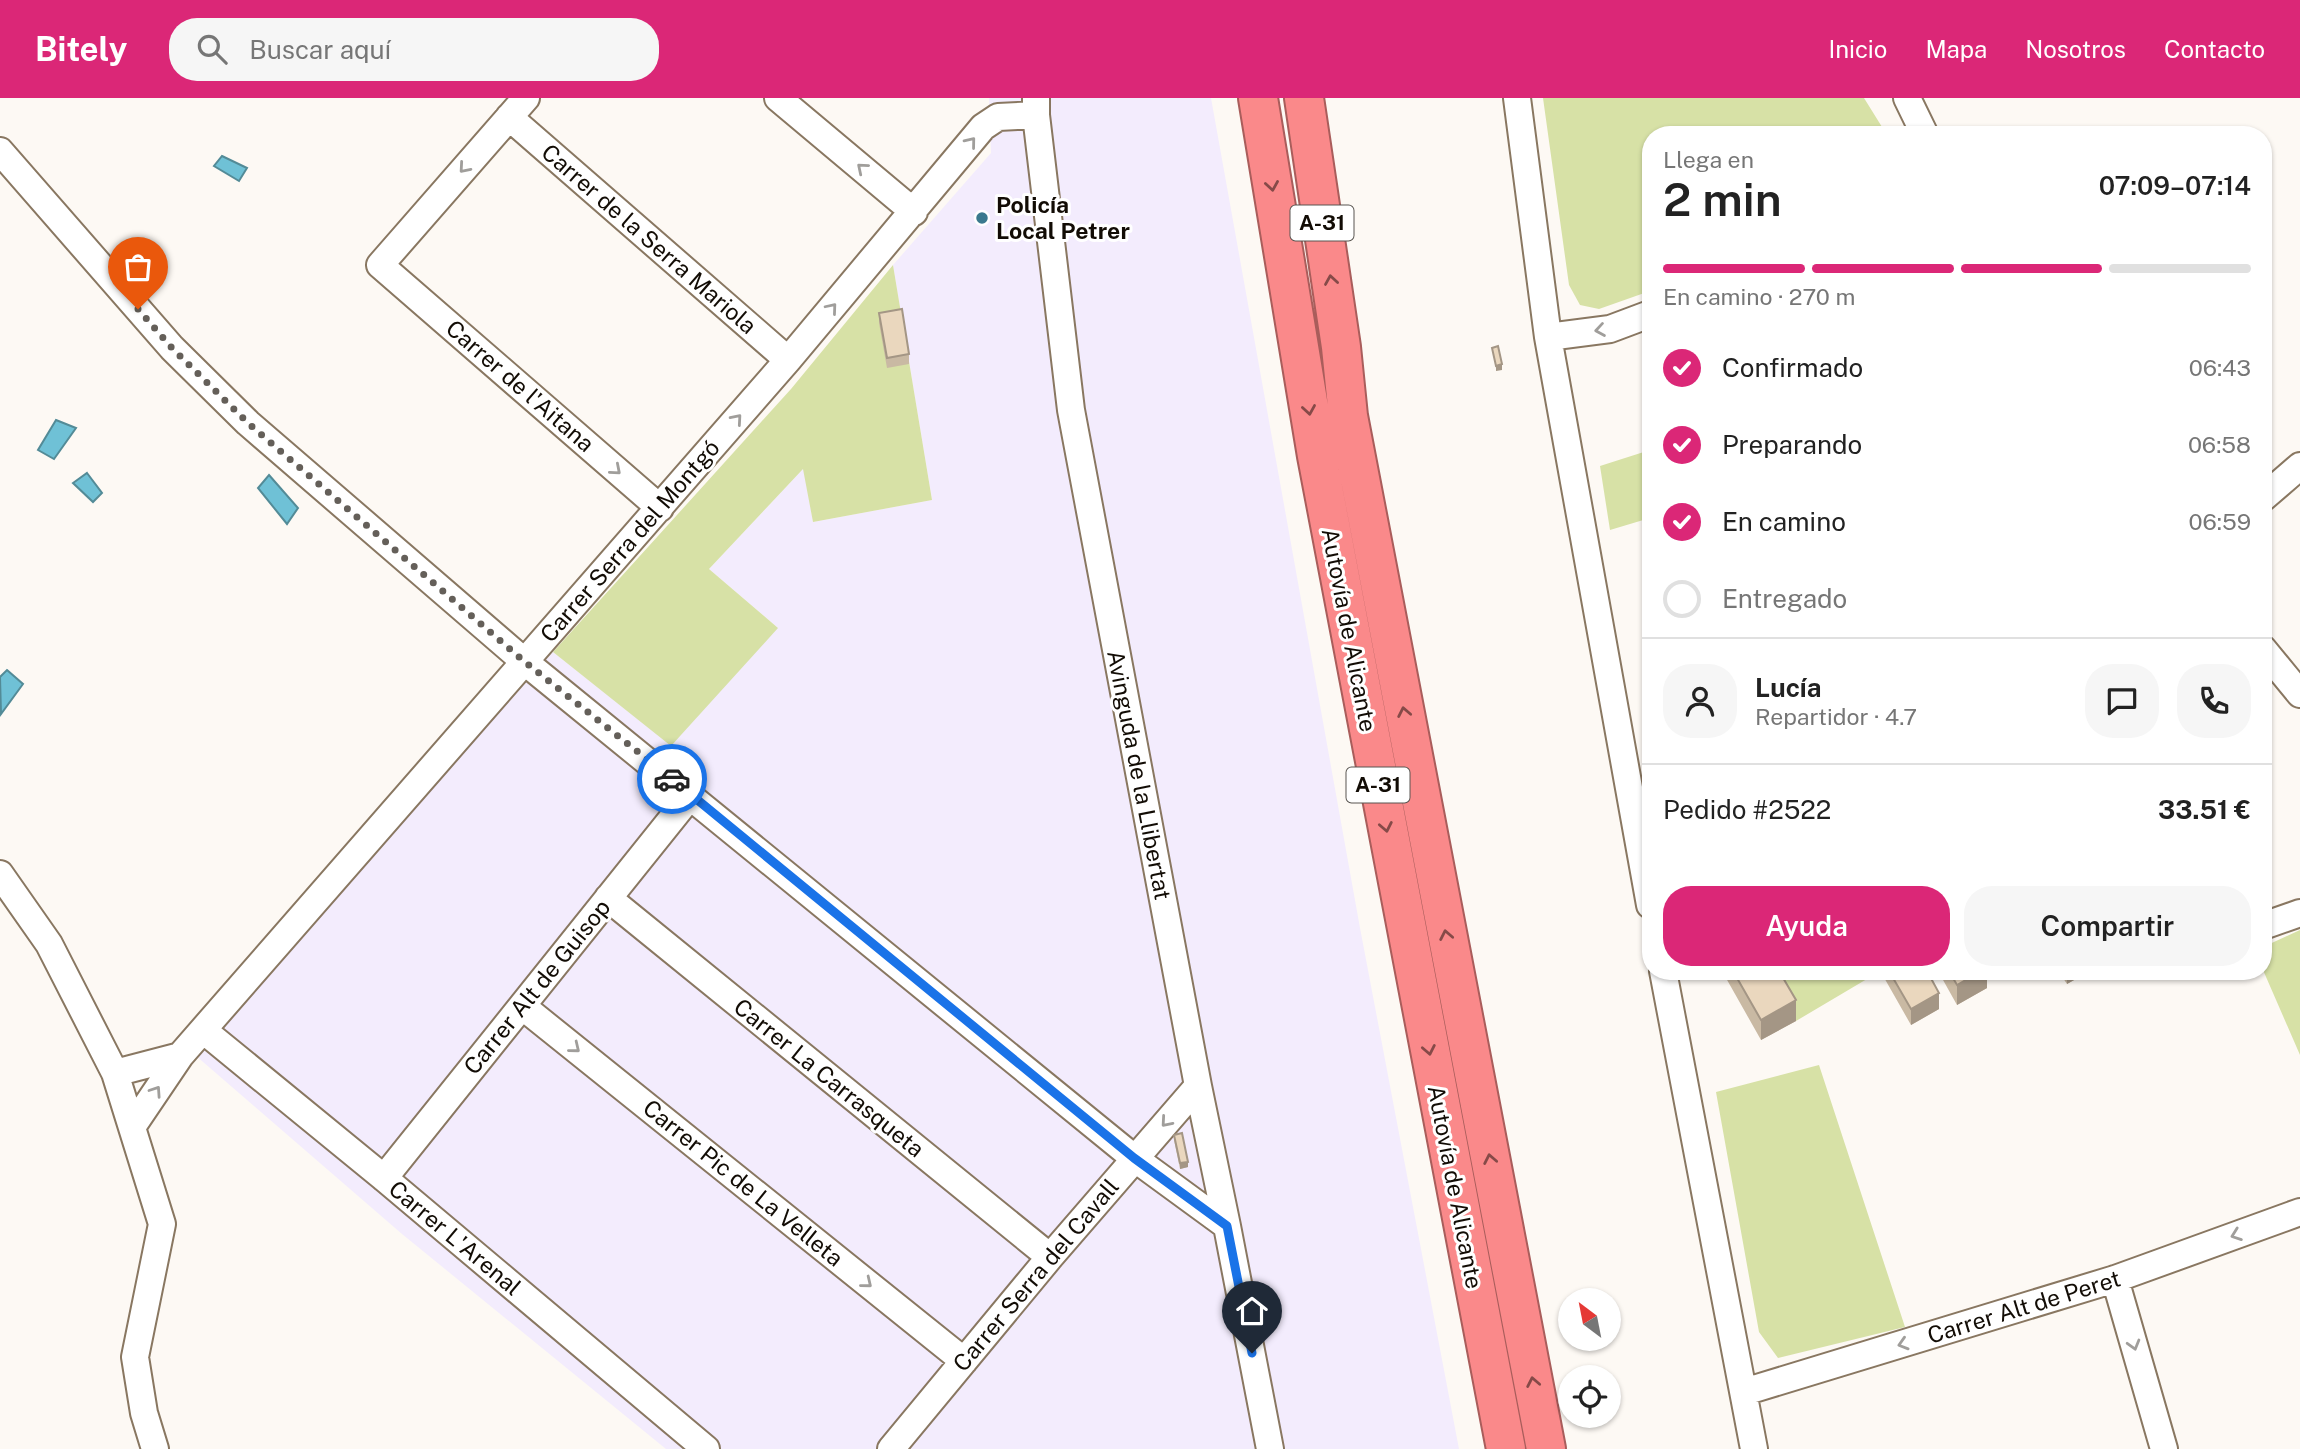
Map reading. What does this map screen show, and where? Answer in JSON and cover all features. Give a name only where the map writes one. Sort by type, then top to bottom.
[{"type":"highway","name":"Autovía de Alicante","points":[[1258,98],[1319,469],[1506,1449]]},
{"type":"highway","name":"Autovía de Alicante","points":[[1304,98],[1339,333],[1348,416],[1545,1449]]},
{"type":"street","points":[[778,98],[914,212]]},
{"type":"street","points":[[1517,98],[1549,337],[1642,854]]},
{"type":"street","points":[[1907,98],[1921,126]]},
{"type":"street","name":"Carrer Serra del Montgó","points":[[132,1127],[180,1056],[788,360],[983,127],[998,117],[1036,106]]},
{"type":"street","name":"Avinguda de la Llibertat","points":[[1036,106],[1071,410],[1269,1449]]},
{"type":"street","name":"Carrer de l'Aitana","points":[[517,108],[380,265],[660,508]]},
{"type":"street","name":"Carrer de la Serra Mariola","points":[[517,108],[788,360]]},
{"type":"street","points":[[0,151],[172,348],[248,423],[525,662],[1134,1158],[1227,1226]]},
{"type":"street","points":[[1549,337],[1610,329],[1642,317]]},
{"type":"street","points":[[2272,490],[2300,466]]},
{"type":"street","points":[[2272,660],[2300,694]]},
{"type":"street","name":"Carrer Alt de Guisop","points":[[384,1178],[691,795]]},
{"type":"street","points":[[0,874],[49,944],[115,1073],[162,1224],[135,1357],[144,1413],[155,1449]]},
{"type":"street","name":"Carrer La Carrasqueta","points":[[608,898],[1050,1257]]},
{"type":"street","points":[[2272,923],[2300,913]]},
{"type":"street","points":[[1665,980],[1754,1449]]},
{"type":"street","name":"Carrer Pic de La Velleta","points":[[522,1006],[964,1361]]},
{"type":"street","name":"Carrer L'Arenal","points":[[203,1030],[384,1178],[706,1449]]},
{"type":"street","points":[[115,1073],[180,1056]]},
{"type":"street","name":"Carrer Serra del Cavall","points":[[898,1444],[1050,1257],[1198,1086]]},
{"type":"street","name":"Carrer Alt de Peret","points":[[1744,1392],[2115,1279],[2300,1212]]},
{"type":"street","points":[[2115,1279],[2164,1449]]},
{"type":"shaded area","points":[[989,98],[1211,98],[1360,928],[1459,1449],[666,1449],[402,1234],[195,1055],[553,652],[671,745],[777,627],[709,569],[804,468],[813,522],[932,500],[893,265],[991,153]]},
{"type":"green space","points":[[1543,98],[1864,98],[1881,126],[1642,126],[1642,294],[1599,309],[1580,305],[1569,285]]},
{"type":"green space","points":[[893,265],[932,500],[813,522],[803,469],[709,569],[778,628],[671,746],[553,652],[791,389]]},
{"type":"green space","points":[[1642,453],[1642,520],[1610,530],[1600,466]]},
{"type":"green space","points":[[2300,930],[2300,1055],[2267,980],[2272,980],[2272,943]]},
{"type":"green space","points":[[1773,980],[1865,980],[1796,1021]]},
{"type":"green space","points":[[1819,1065],[1905,1327],[1778,1358],[1759,1332],[1716,1092]]},
{"type":"water","points":[[222,156],[247,168],[239,181],[214,166]]},
{"type":"water","points":[[56,420],[76,428],[54,459],[38,450]]},
{"type":"water","points":[[87,473],[102,493],[93,502],[73,483]]},
{"type":"water","points":[[269,475],[298,508],[287,524],[258,488]]},
{"type":"water","points":[[7,670],[23,684],[1,714],[0,677]]},
{"type":"building","points":[[902,309],[909,354],[887,358],[879,313]]},
{"type":"building","points":[[1498,346],[1502,364],[1496,366],[1492,348]]},
{"type":"building","points":[[1738,980],[1784,980],[1796,1000],[1761,1020]]},
{"type":"building","points":[[1894,980],[1932,980],[1939,993],[1911,1009]]},
{"type":"building","points":[[1182,1133],[1188,1162],[1180,1163],[1174,1135]]},
{"type":"way so far","points":[[138,309],[172,348],[248,423],[525,662],[672,779]]},
{"type":"place","name":"Policía Local Petrer","points":[[982,218]]},
{"type":"route","points":[[672,779],[1134,1158],[1227,1226],[1252,1353]]}]
